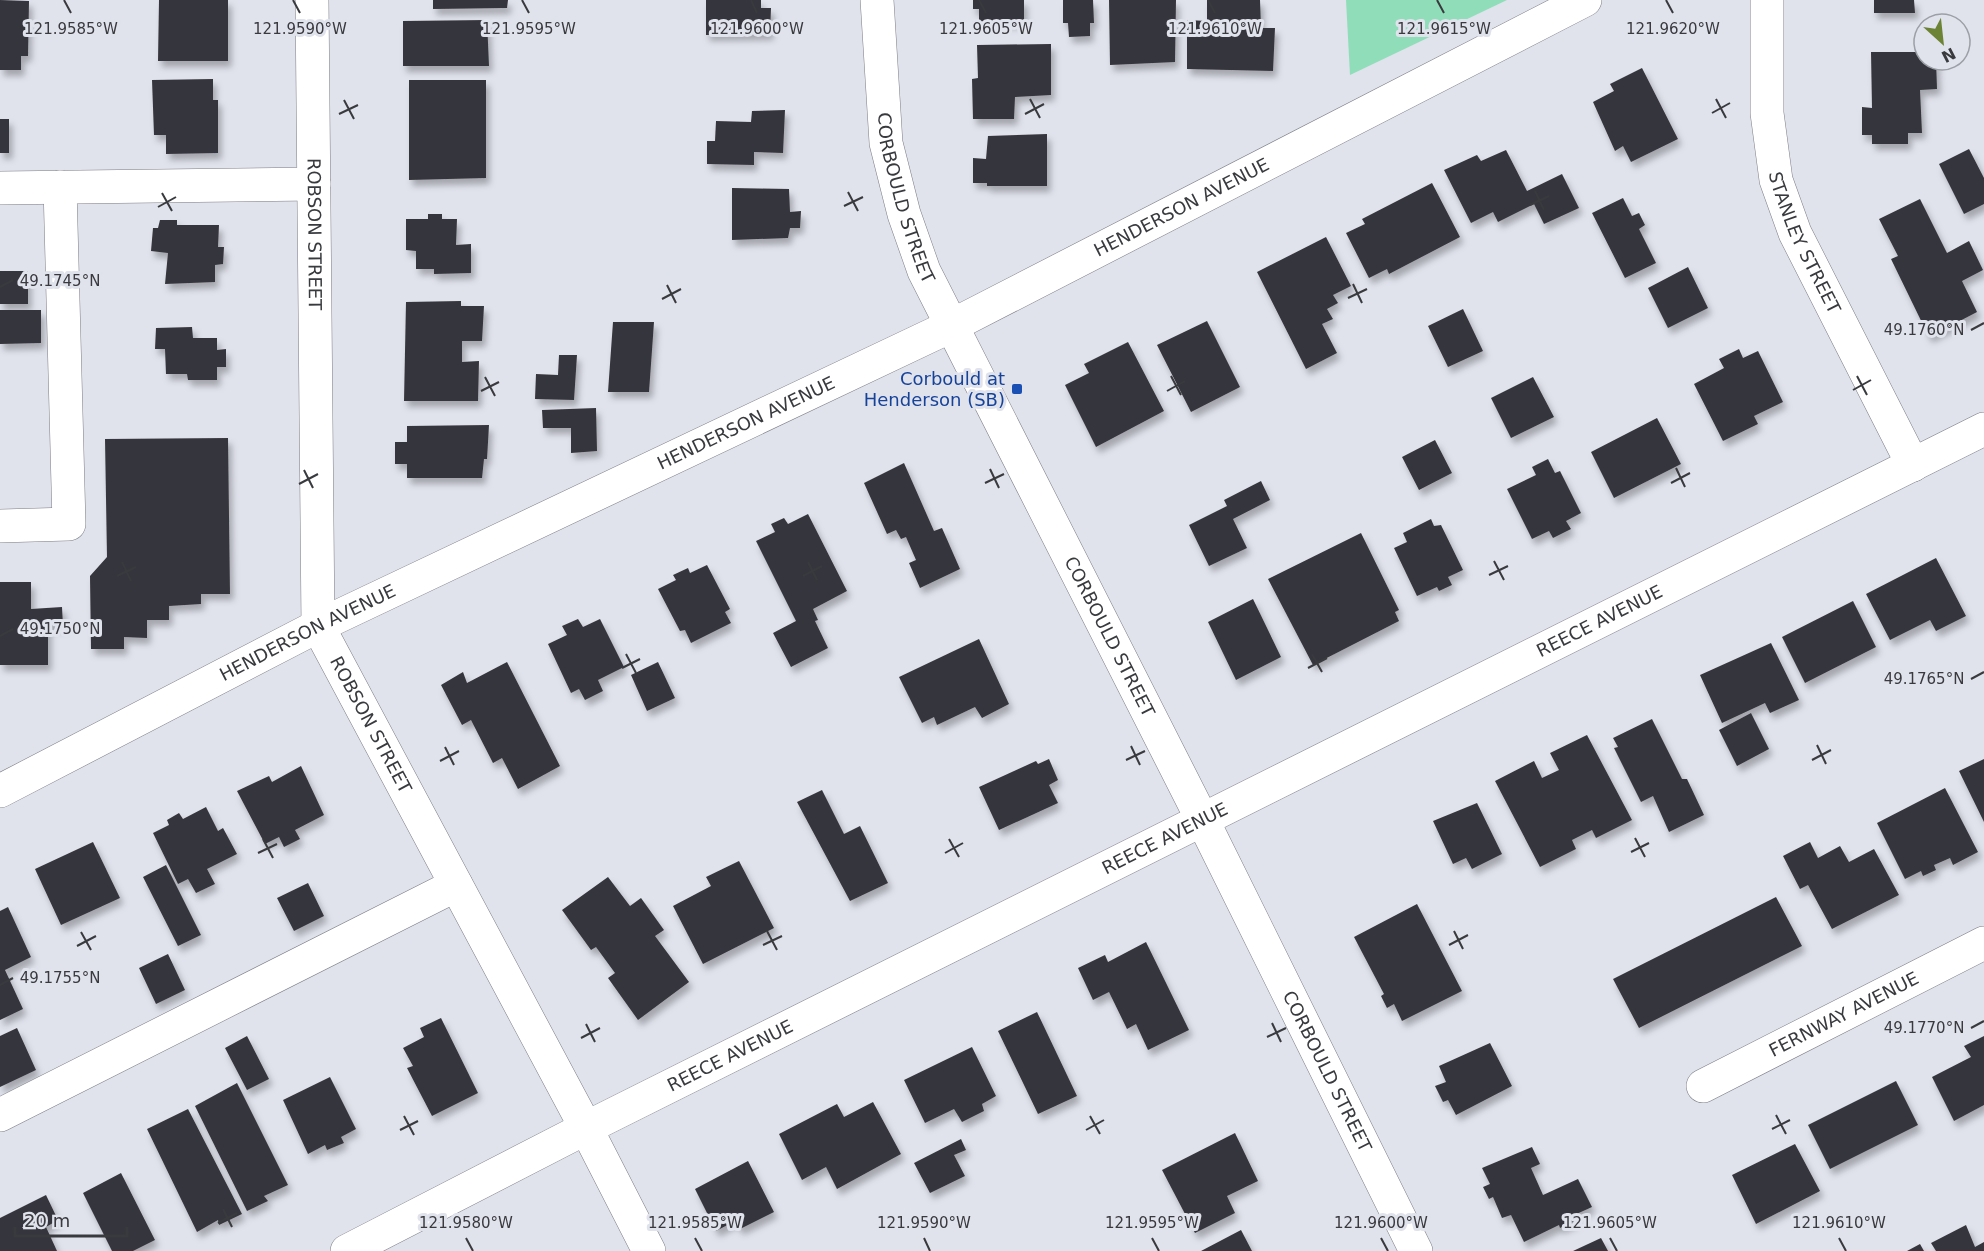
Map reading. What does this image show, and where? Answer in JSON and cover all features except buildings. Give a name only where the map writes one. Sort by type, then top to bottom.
[{"type":"street","name":"ROBSON STREET","points":[[312,0],[318,626],[586,1128],[649,1251]]},
{"type":"street","name":"CORBOULD STREET","points":[[877,0],[886,143],[904,214],[924,271],[1203,821],[1416,1251]]},
{"type":"street","name":"HENDERSON AVENUE","points":[[0,791],[318,626],[951,326],[1585,0]]},
{"type":"street","name":"STANLEY STREET","points":[[1767,0],[1767,114],[1776,180],[1795,233],[1913,465]]},
{"type":"street","points":[[0,188],[314,184]]},
{"type":"street","points":[[0,526],[69,524],[60,187]]},
{"type":"street","name":"REECE AVENUE","points":[[347,1251],[586,1128],[1984,429]]},
{"type":"street","points":[[0,1115],[456,885]]},
{"type":"street","name":"FERNWAY AVENUE","points":[[1703,1086],[1984,943]]},
{"type":"green space","points":[[1346,0],[1507,0],[1350,75]]},
{"type":"place","name":"Corbould at Henderson (SB)","points":[[1017,389]]}]
